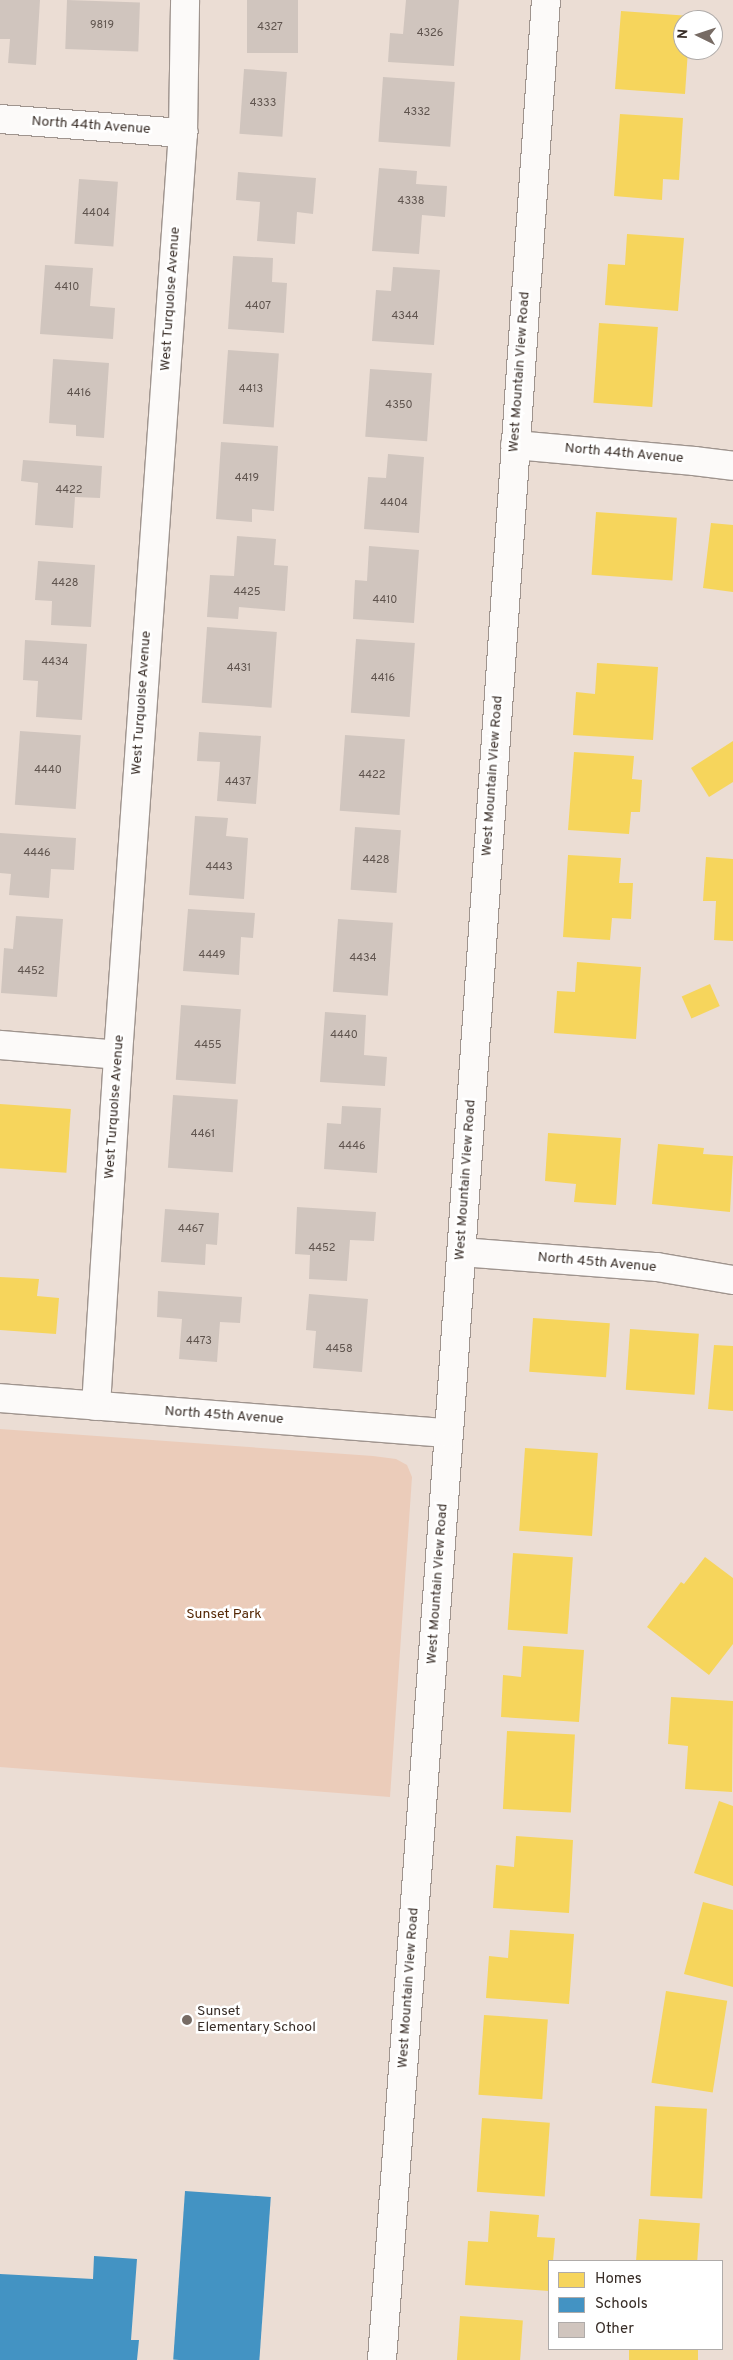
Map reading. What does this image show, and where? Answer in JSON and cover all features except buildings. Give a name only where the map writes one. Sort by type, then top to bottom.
[{"type":"street","name":"West Turquoise Avenue","points":[[96,1406],[118,1055],[183,133],[185,0]]},
{"type":"street","name":"West Mountain View Road","points":[[382,2360],[449,1433],[546,0]]},
{"type":"street","name":"North 44th Avenue","points":[[0,119],[183,133]]},
{"type":"street","name":"North 44th Avenue","points":[[515,445],[733,466]]},
{"type":"street","points":[[0,1045],[118,1055]]},
{"type":"street","name":"North 45th Avenue","points":[[461,1252],[658,1267],[733,1280]]},
{"type":"street","name":"North 45th Avenue","points":[[0,1398],[449,1433]]},
{"type":"green space","name":"Sunset Park","points":[[0,1429],[373,1456],[396,1459],[407,1465],[412,1477],[390,1797],[0,1767]]},
{"type":"place","name":"Sunset Elementary School","points":[[187,2020]]}]
